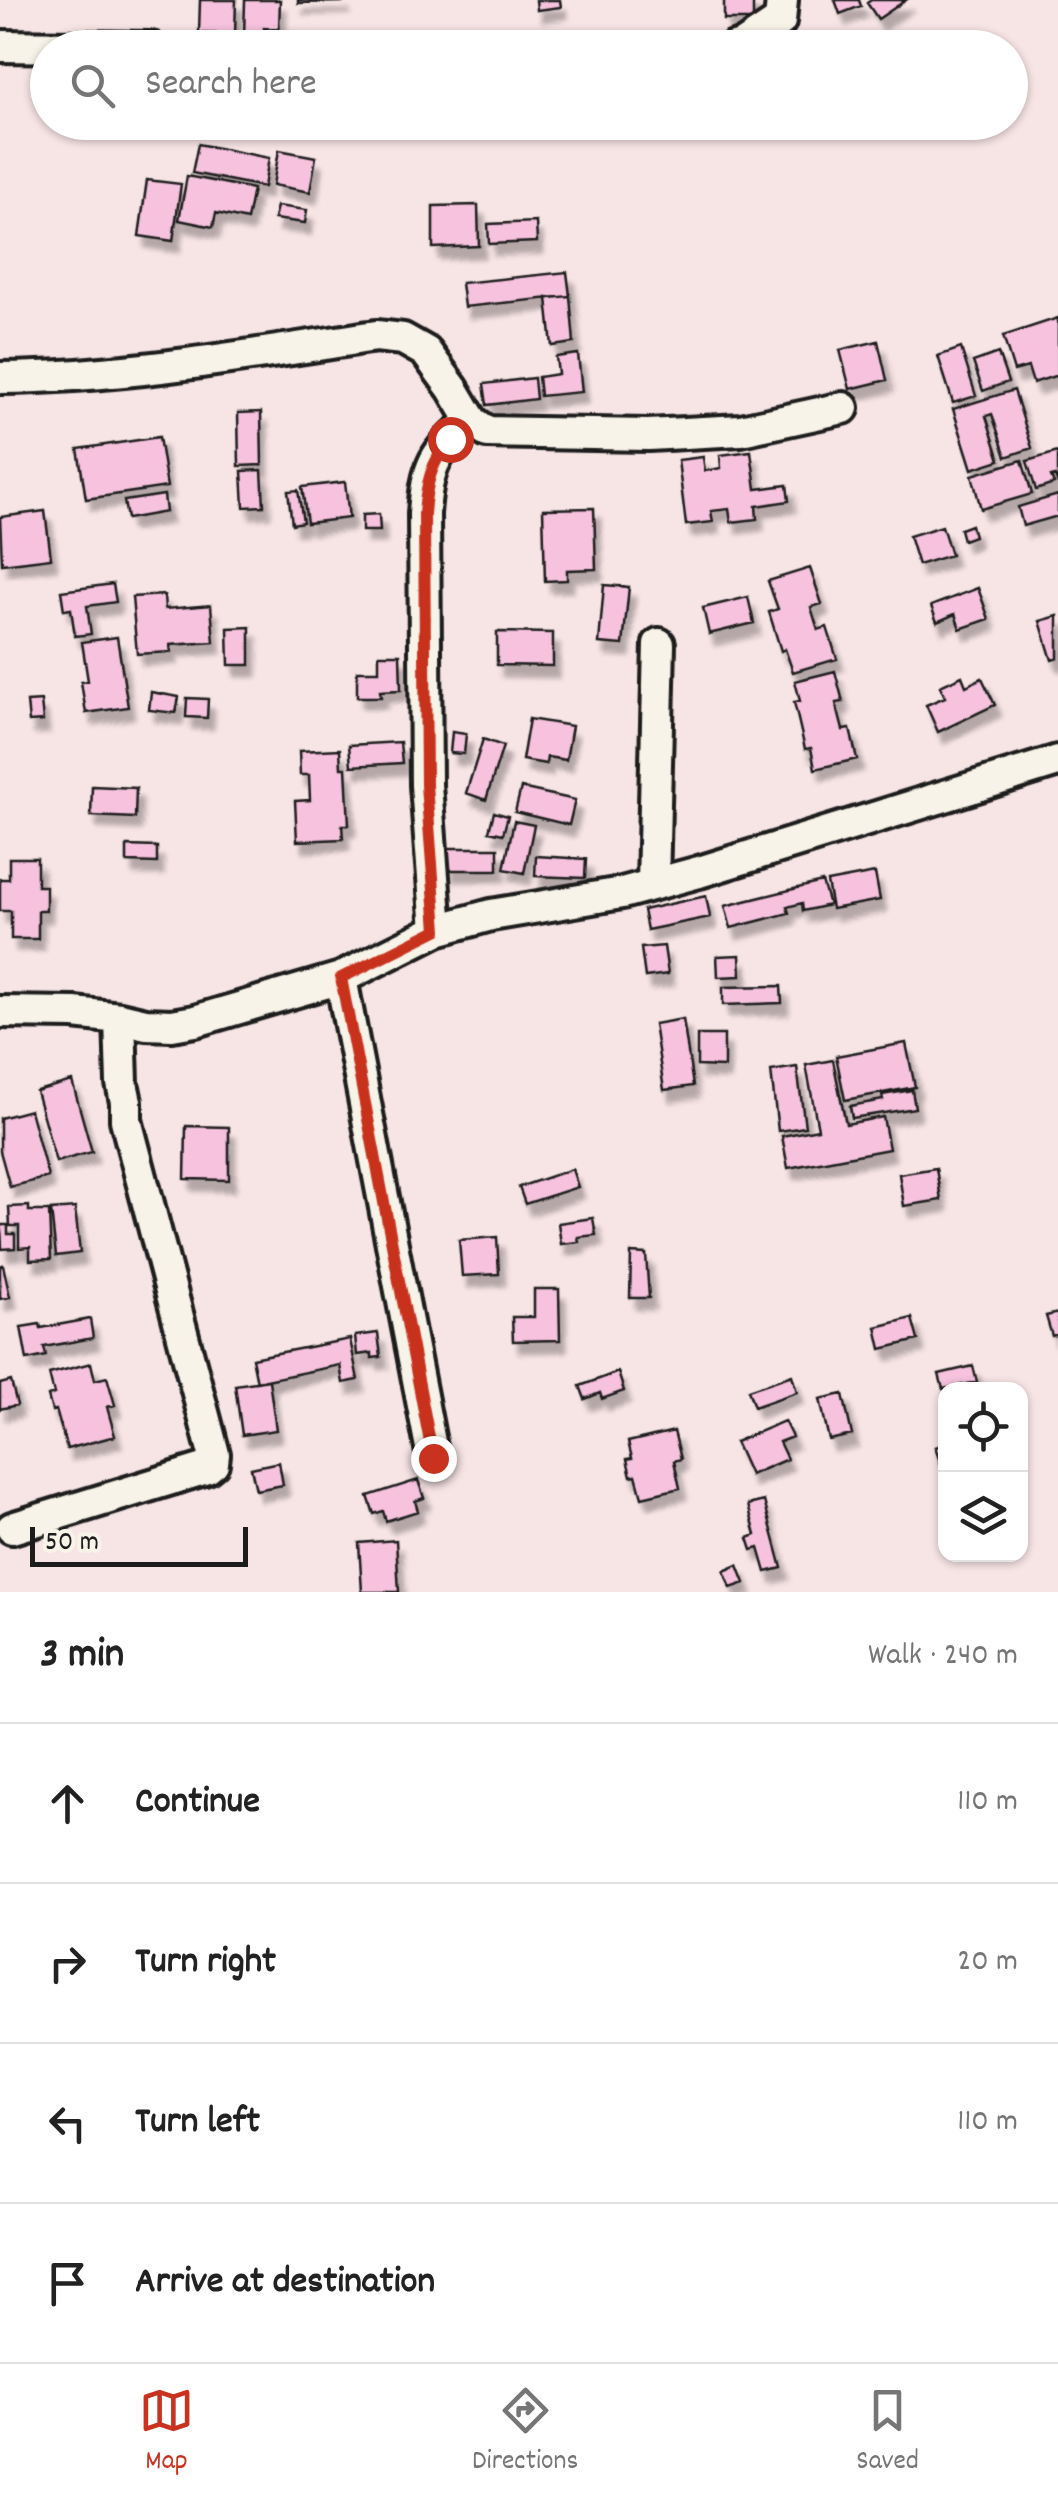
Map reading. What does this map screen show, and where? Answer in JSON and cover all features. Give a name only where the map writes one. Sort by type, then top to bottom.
[{"type":"street","points":[[766,30],[780,21],[782,0]]},
{"type":"street","points":[[0,46],[30,46]]},
{"type":"street","points":[[0,378],[181,365],[376,336],[403,339],[426,352],[472,421],[487,432],[648,435],[741,430],[842,408]]},
{"type":"street","points":[[437,930],[426,785],[426,482],[439,453],[472,421]]},
{"type":"street","points":[[653,884],[659,644]]},
{"type":"street","points":[[0,1012],[120,1018],[172,1026],[341,978],[437,930],[490,915],[622,893],[1058,761]]},
{"type":"street","points":[[341,978],[433,1458]]},
{"type":"street","points":[[12,1528],[213,1463],[214,1454],[126,1120],[120,1018]]},
{"type":"building","points":[[200,0],[236,0],[235,30],[199,30]]},
{"type":"building","points":[[245,0],[280,0],[279,29],[244,30]]},
{"type":"building","points":[[343,0],[343,2],[298,3]]},
{"type":"building","points":[[536,0],[560,0],[561,7],[537,10]]},
{"type":"building","points":[[724,0],[753,0],[753,20],[724,20]]},
{"type":"building","points":[[835,0],[859,0],[861,6],[840,14]]},
{"type":"building","points":[[906,0],[878,19],[867,3]]},
{"type":"building","points":[[198,144],[269,158],[264,187],[192,173]]},
{"type":"building","points":[[279,150],[316,157],[310,192],[273,185]]},
{"type":"building","points":[[187,176],[253,189],[247,220],[216,213],[213,227],[179,220]]},
{"type":"building","points":[[147,180],[181,184],[173,241],[139,236]]},
{"type":"building","points":[[478,205],[479,246],[433,248],[433,206]]},
{"type":"building","points":[[277,206],[307,210],[305,223],[274,219]]},
{"type":"building","points":[[536,222],[537,242],[489,244],[488,224]]},
{"type":"building","points":[[567,272],[570,296],[464,307],[461,283]]},
{"type":"building","points":[[570,296],[574,343],[552,346],[547,298]]},
{"type":"building","points":[[1058,318],[1058,375],[1033,383],[1028,367],[1014,371],[1003,336]]},
{"type":"building","points":[[878,341],[887,380],[850,389],[840,350]]},
{"type":"building","points":[[961,348],[976,396],[953,403],[938,356]]},
{"type":"building","points":[[998,353],[1008,382],[983,391],[973,362]]},
{"type":"building","points":[[578,354],[582,392],[540,396],[538,377],[558,374],[556,357]]},
{"type":"building","points":[[534,378],[536,399],[487,405],[484,384]]},
{"type":"building","points":[[1014,390],[1032,448],[1006,457],[992,414],[986,416],[1000,460],[972,469],[953,409]]},
{"type":"building","points":[[261,412],[262,465],[239,466],[238,413]]},
{"type":"building","points":[[159,437],[167,487],[86,499],[78,449]]},
{"type":"building","points":[[751,451],[756,489],[787,485],[789,501],[756,506],[757,519],[731,522],[729,509],[711,511],[713,522],[686,525],[678,460],[703,457],[705,471],[721,468],[720,455]]},
{"type":"building","points":[[1058,452],[1058,484],[1055,476],[1051,477],[1054,484],[1036,490],[1027,461]]},
{"type":"building","points":[[1022,460],[1032,494],[981,509],[972,475]]},
{"type":"building","points":[[262,470],[264,506],[244,507],[242,471]]},
{"type":"building","points":[[345,482],[349,518],[307,523],[302,487]]},
{"type":"building","points":[[298,490],[303,522],[292,524],[288,491]]},
{"type":"building","points":[[164,495],[166,512],[127,519],[124,501]]},
{"type":"building","points":[[1058,495],[1058,516],[1023,526],[1018,507]]},
{"type":"building","points":[[594,508],[596,569],[567,570],[567,580],[545,581],[543,509]]},
{"type":"building","points":[[45,511],[51,558],[2,564],[0,517]]},
{"type":"building","points":[[379,514],[380,531],[362,531],[362,515]]},
{"type":"building","points":[[971,525],[974,536],[963,540],[960,529]]},
{"type":"building","points":[[942,526],[951,555],[918,565],[909,536]]},
{"type":"building","points":[[810,568],[822,604],[811,607],[818,630],[827,627],[837,659],[793,672],[785,649],[781,651],[769,612],[778,609],[768,581]]},
{"type":"building","points":[[113,584],[116,602],[87,606],[91,634],[75,636],[71,609],[64,610],[61,591]]},
{"type":"building","points":[[604,585],[629,587],[623,645],[599,643]]},
{"type":"building","points":[[978,588],[989,619],[960,629],[955,614],[937,622],[931,606]]},
{"type":"building","points":[[164,595],[165,609],[211,605],[214,642],[170,645],[171,652],[137,654],[132,597]]},
{"type":"building","points":[[748,597],[754,623],[709,634],[703,608]]},
{"type":"building","points":[[1058,616],[1058,658],[1052,660],[1040,621]]},
{"type":"building","points":[[250,627],[250,665],[229,665],[228,628]]},
{"type":"building","points":[[497,632],[553,633],[553,666],[497,665]]},
{"type":"building","points":[[117,637],[128,707],[86,713],[81,682],[88,681],[82,642]]},
{"type":"building","points":[[379,654],[400,654],[401,690],[380,691],[381,697],[357,697],[357,671],[379,671]]},
{"type":"building","points":[[835,671],[843,702],[836,703],[843,730],[850,729],[857,759],[815,769],[811,748],[805,749],[794,702],[800,701],[795,681]]},
{"type":"building","points":[[962,676],[966,686],[982,678],[995,705],[938,732],[926,705],[945,697],[940,686]]},
{"type":"building","points":[[151,692],[179,697],[176,713],[149,710]]},
{"type":"building","points":[[187,698],[208,699],[207,718],[186,717]]},
{"type":"building","points":[[41,701],[43,721],[29,722],[27,702]]},
{"type":"building","points":[[529,719],[572,726],[566,760],[547,757],[546,764],[522,760]]},
{"type":"building","points":[[452,732],[466,734],[464,754],[450,753]]},
{"type":"building","points":[[483,739],[503,746],[486,800],[466,793]]},
{"type":"building","points":[[400,742],[402,763],[351,766],[349,745]]},
{"type":"building","points":[[340,749],[341,768],[346,768],[349,825],[342,825],[343,839],[297,841],[295,801],[310,800],[309,775],[300,775],[299,751]]},
{"type":"building","points":[[92,786],[136,788],[135,818],[91,816]]},
{"type":"building","points":[[521,788],[575,800],[569,825],[515,812]]},
{"type":"building","points":[[494,812],[508,816],[503,834],[489,831]]},
{"type":"building","points":[[514,821],[534,825],[524,873],[504,869]]},
{"type":"building","points":[[127,846],[157,847],[157,863],[127,862]]},
{"type":"building","points":[[447,848],[498,848],[498,870],[447,870]]},
{"type":"building","points":[[536,856],[586,859],[585,878],[535,876]]},
{"type":"building","points":[[9,858],[37,858],[37,886],[46,886],[46,911],[38,911],[38,939],[11,939],[11,911],[0,911],[0,879],[9,879]]},
{"type":"building","points":[[875,873],[880,900],[832,909],[827,882]]},
{"type":"building","points":[[822,882],[829,905],[803,911],[802,903],[787,907],[789,913],[731,928],[725,906]]},
{"type":"building","points":[[706,896],[710,917],[647,930],[643,910]]},
{"type":"building","points":[[664,946],[668,974],[645,977],[641,948]]},
{"type":"building","points":[[740,955],[741,976],[718,977],[717,956]]},
{"type":"building","points":[[781,986],[782,1003],[723,1005],[723,987]]},
{"type":"building","points":[[683,1019],[693,1086],[664,1090],[654,1024]]},
{"type":"building","points":[[697,1035],[724,1035],[724,1067],[697,1066]]},
{"type":"building","points":[[906,1043],[915,1087],[845,1100],[836,1056]]},
{"type":"building","points":[[833,1060],[846,1124],[883,1117],[889,1149],[788,1168],[782,1136],[818,1129],[806,1065]]},
{"type":"building","points":[[797,1067],[805,1127],[778,1131],[771,1071]]},
{"type":"building","points":[[72,1081],[92,1152],[56,1162],[36,1091]]},
{"type":"building","points":[[912,1090],[915,1108],[852,1118],[850,1106]]},
{"type":"building","points":[[30,1110],[48,1177],[10,1187],[0,1151],[0,1118]]},
{"type":"building","points":[[186,1126],[229,1127],[229,1180],[185,1179]]},
{"type":"building","points":[[936,1168],[941,1200],[904,1206],[899,1174]]},
{"type":"building","points":[[572,1169],[578,1187],[525,1204],[519,1187]]},
{"type":"building","points":[[29,1206],[29,1211],[49,1211],[51,1259],[30,1260],[30,1247],[19,1248],[19,1226],[10,1226],[9,1207]]},
{"type":"building","points":[[75,1208],[80,1253],[56,1256],[51,1210]]},
{"type":"building","points":[[593,1218],[596,1235],[561,1244],[558,1223]]},
{"type":"building","points":[[1,1225],[8,1225],[8,1234],[15,1234],[15,1248],[2,1249]]},
{"type":"building","points":[[497,1237],[499,1274],[462,1276],[459,1240]]},
{"type":"building","points":[[631,1253],[646,1254],[649,1298],[630,1298]]},
{"type":"building","points":[[3,1265],[10,1297],[0,1299],[0,1266]]},
{"type":"building","points":[[534,1289],[559,1289],[560,1340],[513,1341],[512,1317],[534,1317]]},
{"type":"building","points":[[1058,1313],[1058,1334],[1052,1336],[1046,1316]]},
{"type":"building","points":[[912,1318],[918,1340],[881,1349],[876,1327]]},
{"type":"building","points":[[90,1319],[93,1338],[44,1347],[46,1356],[27,1360],[21,1327],[40,1324],[41,1328]]},
{"type":"building","points":[[378,1333],[381,1357],[372,1358],[372,1353],[357,1355],[355,1336]]},
{"type":"building","points":[[350,1339],[358,1380],[343,1383],[340,1365],[257,1382],[252,1358]]},
{"type":"building","points":[[91,1363],[95,1380],[107,1377],[115,1405],[107,1407],[115,1436],[67,1449],[48,1396],[54,1394],[49,1374]]},
{"type":"building","points":[[973,1366],[977,1382],[941,1382],[939,1374]]},
{"type":"building","points":[[618,1372],[624,1391],[602,1399],[600,1393],[585,1399],[580,1386]]},
{"type":"building","points":[[792,1375],[797,1392],[754,1407],[748,1390]]},
{"type":"building","points":[[269,1380],[276,1430],[242,1435],[235,1385]]},
{"type":"building","points":[[11,1381],[17,1405],[0,1409],[0,1384]]},
{"type":"building","points":[[843,1394],[852,1435],[829,1440],[820,1399]]},
{"type":"building","points":[[784,1421],[792,1437],[779,1442],[787,1459],[750,1475],[735,1442]]},
{"type":"building","points":[[674,1431],[681,1459],[674,1461],[680,1488],[642,1497],[636,1475],[631,1476],[628,1442]]},
{"type":"building","points":[[279,1462],[283,1485],[256,1490],[251,1468]]},
{"type":"building","points":[[418,1480],[424,1498],[415,1501],[418,1511],[386,1521],[383,1511],[374,1514],[368,1496]]},
{"type":"building","points":[[764,1501],[782,1568],[766,1572],[759,1548],[752,1550],[748,1538],[756,1535],[748,1505]]},
{"type":"building","points":[[396,1540],[399,1592],[362,1592],[359,1543]]},
{"type":"building","points":[[738,1565],[745,1583],[731,1588],[724,1571]]},
{"type":"route","points":[[433,1458],[341,978],[437,930],[426,785],[424,514],[426,482],[450,439]]}]
